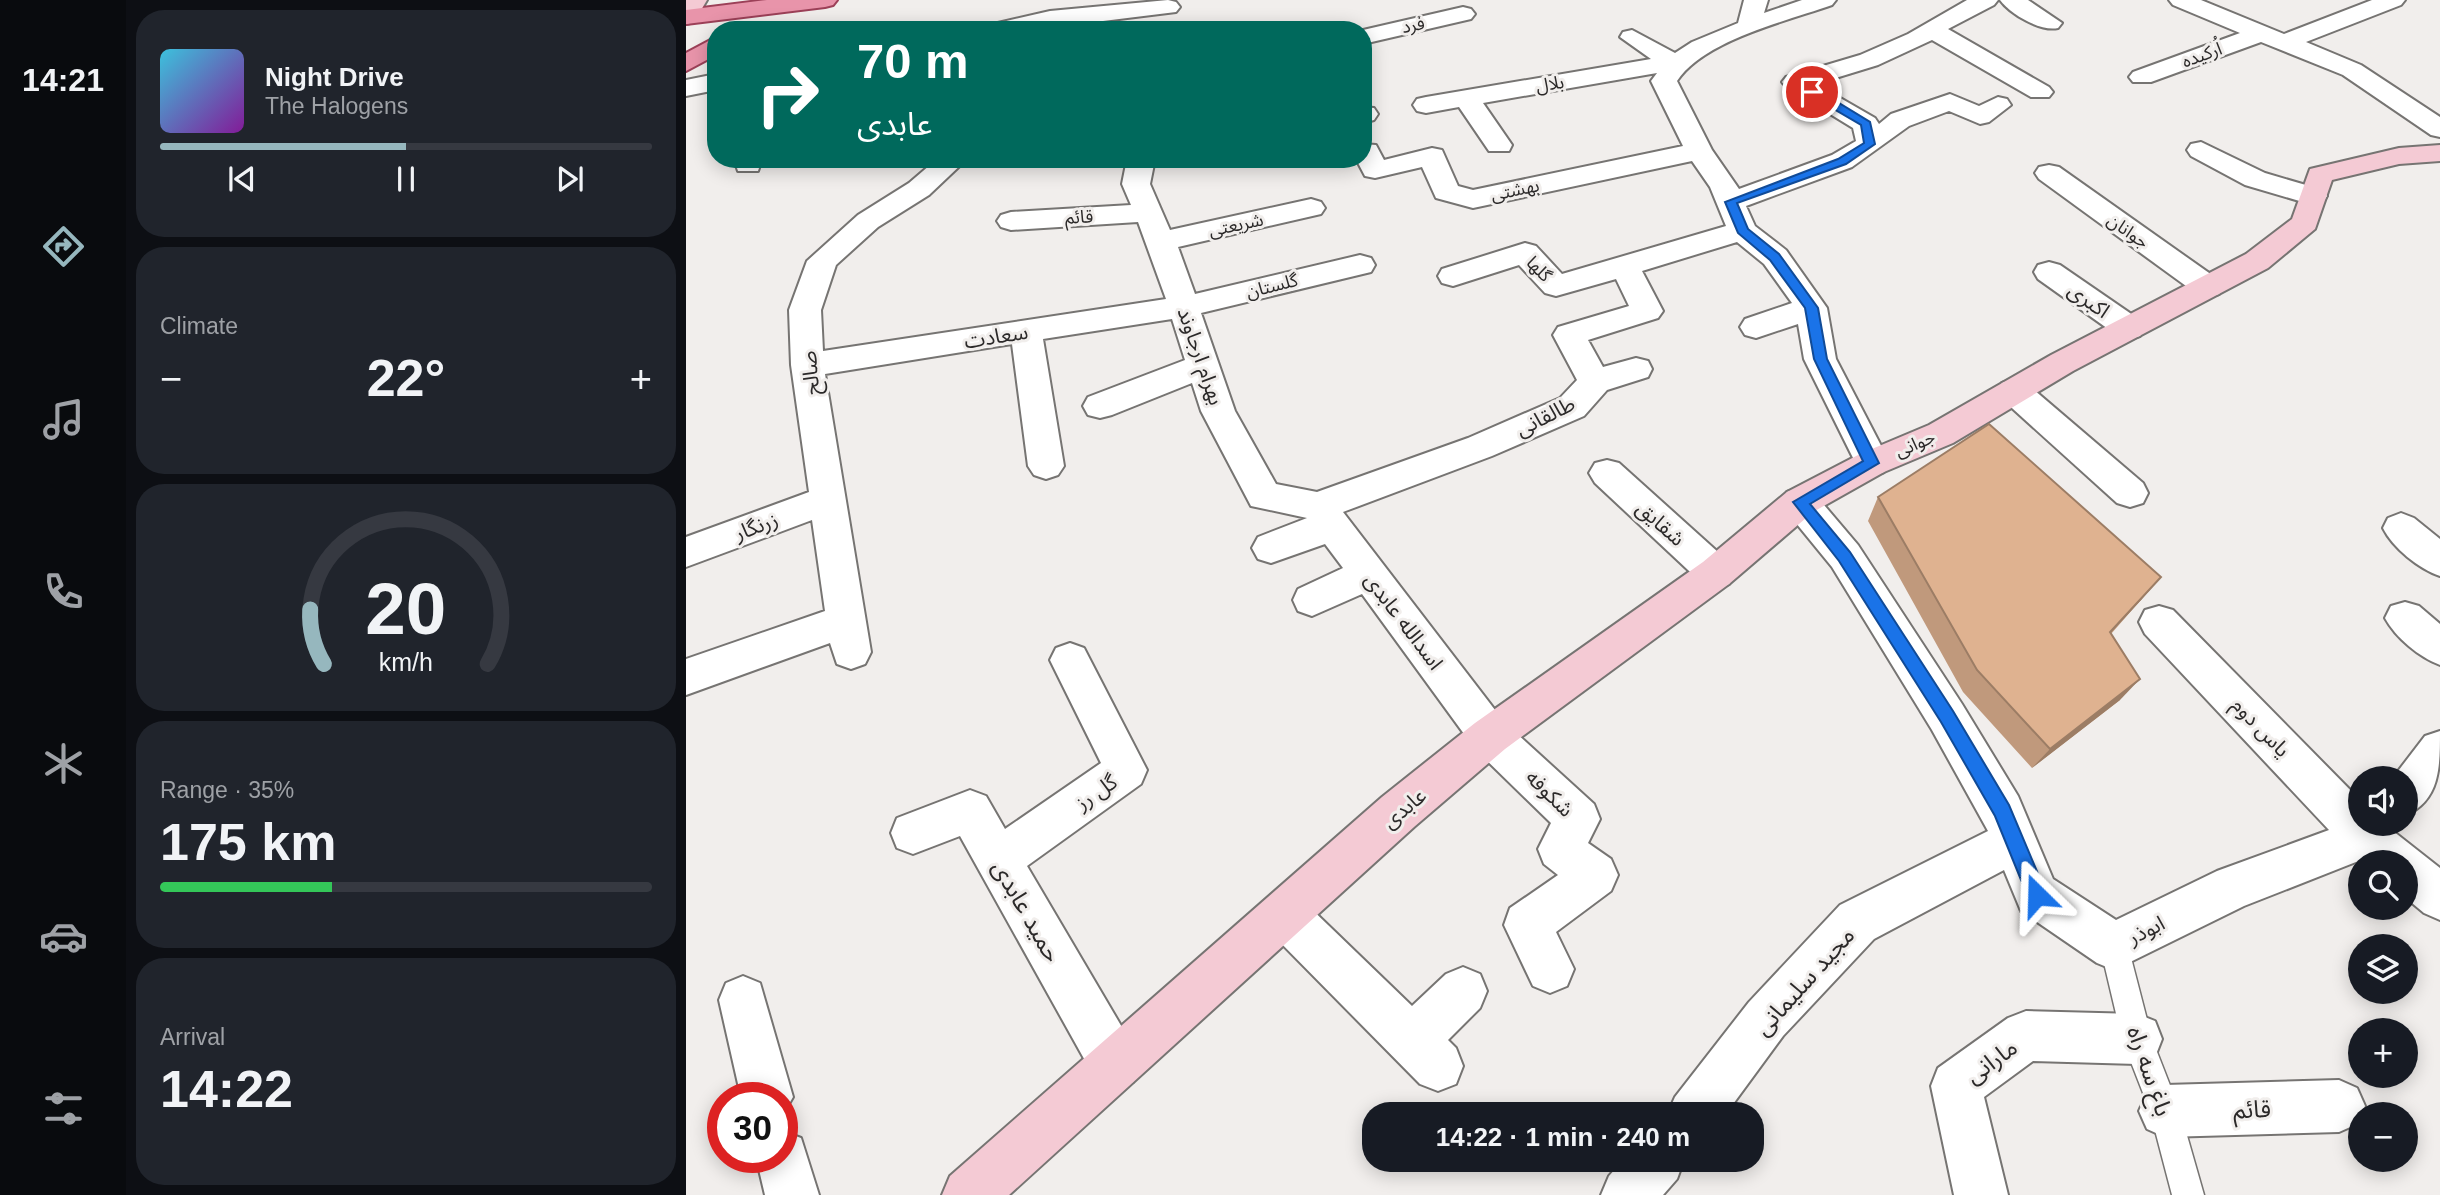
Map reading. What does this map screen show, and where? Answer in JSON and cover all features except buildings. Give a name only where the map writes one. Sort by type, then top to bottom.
[{"type":"main road","points":[[686,17],[823,0]]},
{"type":"main road","points":[[765,21],[823,0]]},
{"type":"main road","points":[[686,64],[707,50]]},
{"type":"street","points":[[686,17],[695,0]]},
{"type":"street","points":[[1632,37],[1674,63],[1709,44],[1752,14],[1824,0]]},
{"type":"street","points":[[1870,144],[1866,124],[1795,82],[1869,60],[1986,0]]},
{"type":"street","points":[[2012,0],[2050,23]]},
{"type":"street","points":[[2181,0],[2287,41],[2352,70],[2440,130]]},
{"type":"street","points":[[2287,41],[2393,0]]},
{"type":"street","points":[[1037,21],[1167,12]]},
{"type":"street","name":"فرد","points":[[1372,35],[1463,14]]},
{"type":"street","points":[[1931,29],[2040,92]]},
{"type":"street","name":"اُرکیده","points":[[2142,77],[2262,33]]},
{"type":"street","name":"بلال","points":[[1426,105],[1674,63]]},
{"type":"street","name":"جوانی","points":[[1674,63],[1664,81],[1699,151],[1724,187],[1736,216],[1775,257],[1811,308],[1820,359],[1872,463],[1941,434],[2129,328],[2258,261],[2305,223],[2320,175],[2399,156],[2440,153]]},
{"type":"street","points":[[686,88],[707,84]]},
{"type":"street","points":[[1466,98],[1499,145]]},
{"type":"street","points":[[1625,266],[1736,216],[1842,161],[1870,144],[1900,120],[1950,103],[1980,116],[1998,105]]},
{"type":"street","points":[[2201,150],[2240,175],[2275,188],[2313,196]]},
{"type":"street","name":"بهشتی","points":[[1372,164],[1375,170],[1432,156],[1446,192],[1473,199],[1699,151]]},
{"type":"street","name":"صالح","points":[[686,677],[849,636],[807,365],[805,310],[822,261],[868,221],[948,168]]},
{"type":"street","name":"بهرام ارجاوند","points":[[1139,168],[1136,184],[1184,307],[1218,411],[1264,496],[1326,516]]},
{"type":"street","name":"جوانان","points":[[2049,173],[2208,287]]},
{"type":"street","name":"شریعتی","points":[[1154,227],[1311,208]]},
{"type":"street","name":"قائم","points":[[1011,221],[1154,227]]},
{"type":"street","name":"گلها","points":[[1454,276],[1525,253],[1556,286],[1625,266]]},
{"type":"street","name":"گلستان","points":[[1184,307],[1360,265]]},
{"type":"street","name":"طالقانی","points":[[1271,548],[1326,516],[1572,407],[1595,382],[1569,335],[1647,311],[1625,266]]},
{"type":"street","name":"اکبری","points":[[2049,272],[2129,328]]},
{"type":"street","name":"سعادت","points":[[807,365],[1184,307]]},
{"type":"street","points":[[1756,327],[1811,308]]},
{"type":"street","points":[[1026,332],[1046,466]]},
{"type":"street","points":[[1100,406],[1203,366]]},
{"type":"street","points":[[1595,382],[1636,369]]},
{"type":"street","points":[[2014,391],[2130,493]]},
{"type":"street","name":"عابدی","points":[[969,1195],[1398,812],[1490,736],[1716,573],[1800,502],[1872,463]]},
{"type":"street","name":"شقایق","points":[[1607,474],[1716,573]]},
{"type":"street","name":"زرنگار","points":[[686,552],[826,500]]},
{"type":"street","name":"ابوذر","points":[[1800,502],[1845,556],[1947,717],[2002,811],[2037,895],[2114,946],[2233,887],[2337,850],[2357,836]]},
{"type":"street","name":"اسدالله عابدی","points":[[1326,516],[1490,736]]},
{"type":"street","points":[[2401,528],[2440,561]]},
{"type":"street","points":[[1312,600],[1368,573]]},
{"type":"street","points":[[2405,618],[2440,648]]},
{"type":"street","name":"یاس دوم","points":[[2159,622],[2348,808]]},
{"type":"street","name":"گل رز","points":[[998,860],[1126,771],[1070,660]]},
{"type":"street","name":"شکوفه","points":[[1490,736],[1578,819],[1560,849],[1595,875],[1527,925],[1550,969]]},
{"type":"street","points":[[2418,779],[2440,750]]},
{"type":"street","name":"حمید عابدی","points":[[913,833],[970,811],[1115,1064]]},
{"type":"street","name":"یاس دوم","points":[[2375,836],[2387,850]]},
{"type":"street","name":"مجید سلیمانی","points":[[1703,1102],[1766,1019],[1857,922],[2015,840]]},
{"type":"street","points":[[2418,879],[2440,897]]},
{"type":"street","points":[[1284,914],[1425,1053],[1463,991]]},
{"type":"street","points":[[743,1000],[764,1082]]},
{"type":"street","name":"مارانی","points":[[1981,1195],[1956,1086],[2026,1036],[2137,1039]]},
{"type":"street","name":"قائم","points":[[2165,1111],[2339,1107]]},
{"type":"street","points":[[1628,1195],[1648,1172]]},
{"type":"street","points":[[786,1173],[792,1195]]},
{"type":"lane","name":"باغ سه راه","points":[[2114,946],[2137,1039],[2165,1111],[2188,1195]]},
{"type":"route","points":[[1812,92],[1866,124],[1870,144],[1842,161],[1730,202],[1742,231],[1775,257],[1811,308],[1820,359],[1872,463],[1800,502],[1845,556],[1947,717],[2002,811],[2037,895]]}]
